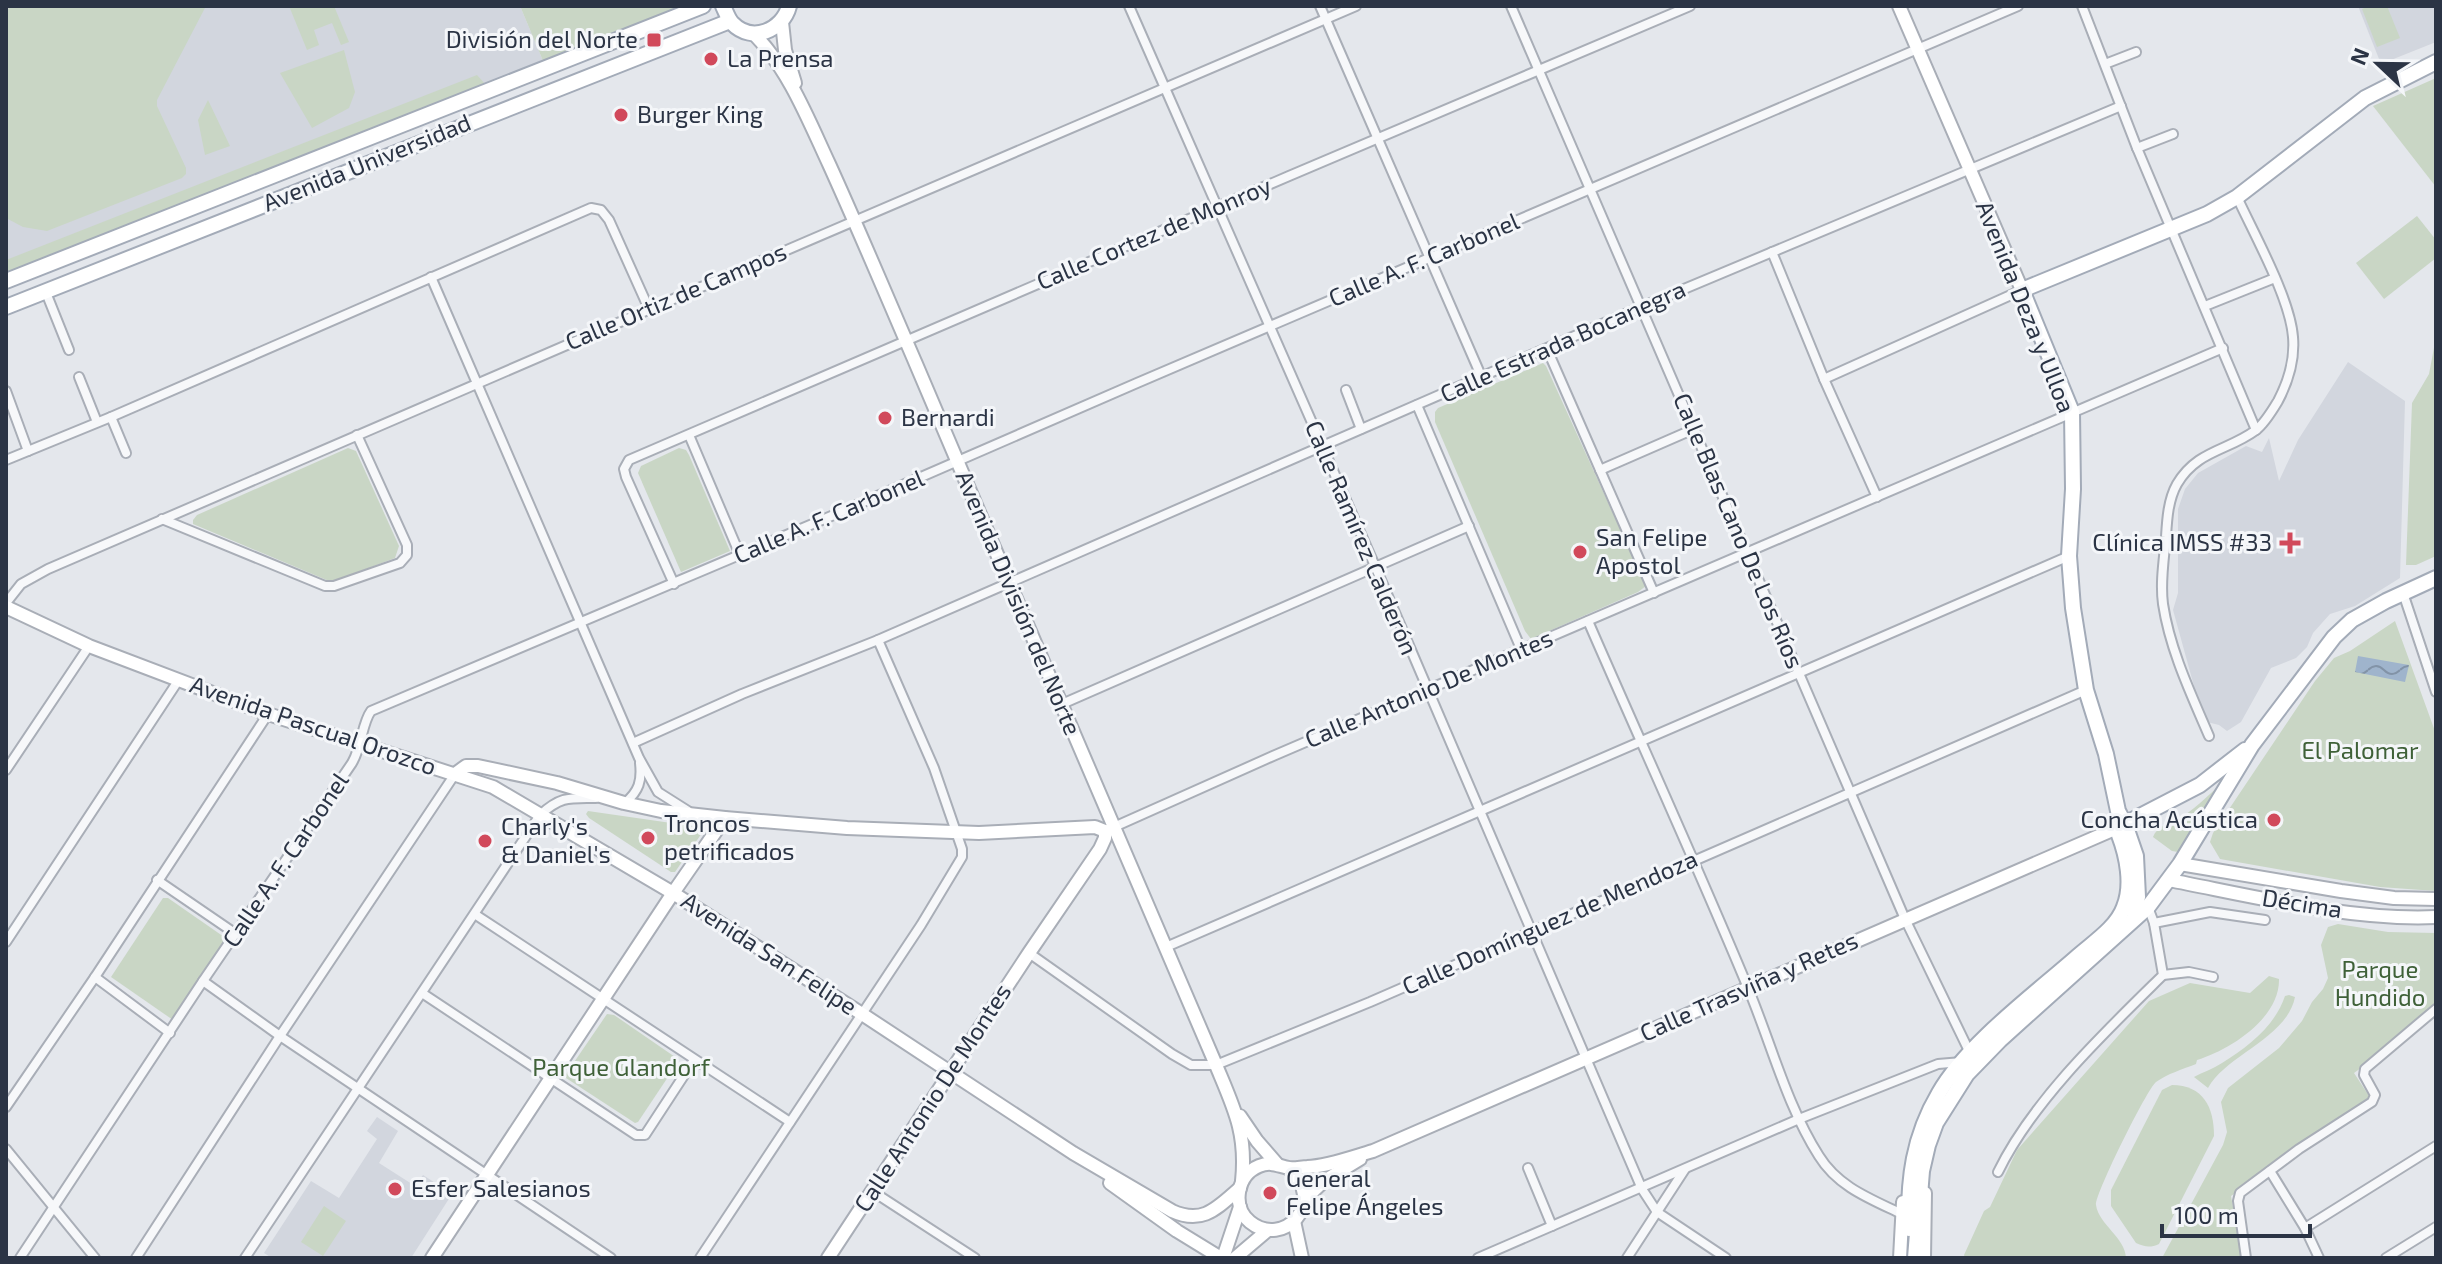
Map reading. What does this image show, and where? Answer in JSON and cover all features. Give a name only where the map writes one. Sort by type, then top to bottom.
[{"type":"main road","name":"Avenida Universidad","points":[[6,281],[703,6]]},
{"type":"main road","points":[[723,6],[736,27],[754,34],[773,29],[782,22],[789,6]]},
{"type":"main road","name":"Avenida Deza y Ulloa","points":[[1899,6],[2072,412],[2073,489],[2069,556],[2079,651],[2120,821],[2136,856],[2137,908],[2129,914]]},
{"type":"main road","name":"Avenida Universidad","points":[[6,307],[730,21]]},
{"type":"main road","name":"Avenida División del Norte","points":[[782,22],[785,50],[800,102]]},
{"type":"main road","name":"Avenida División del Norte","points":[[754,34],[769,51],[800,102],[855,221],[1062,704],[1110,829],[1166,947],[1233,1105],[1245,1151],[1241,1184]]},
{"type":"main road","points":[[2022,290],[2207,214],[2237,197],[2365,98],[2436,62]]},
{"type":"main road","points":[[1900,1258],[1906,1173],[1925,1119],[1940,1091],[1966,1058],[2102,935],[2129,914],[2148,907],[2180,864],[2252,745],[2334,637],[2352,620],[2436,578]]},
{"type":"main road","name":"Avenida Pascual Orozco","points":[[6,605],[89,646],[178,681],[268,714],[455,774],[466,766],[478,766],[557,783],[624,803],[725,818],[847,828],[956,832],[1110,829]]},
{"type":"main road","points":[[2120,821],[2200,785],[2252,745]]},
{"type":"main road","name":"Avenida San Felipe","points":[[455,774],[493,787],[673,893],[1073,1153],[1160,1204],[1189,1217],[1197,1217],[1210,1212],[1241,1184]]},
{"type":"main road","points":[[432,1258],[725,818]]},
{"type":"main road","name":"Calle Trasviña y Retes","points":[[1305,1199],[1324,1181],[1373,1151],[1905,919],[2120,821]]},
{"type":"main road","name":"Calle Antonio De Montes","points":[[828,1258],[1100,849],[1110,829]]},
{"type":"main road","name":"Décima","points":[[2180,864],[2326,889],[2394,898],[2436,899]]},
{"type":"main road","name":"Décima","points":[[2169,880],[2359,913],[2436,917]]},
{"type":"main road","points":[[1915,1258],[1922,1171],[1936,1123],[1967,1074],[2000,1040],[2109,943],[2129,914]]},
{"type":"main road","name":"Avenida División del Norte","points":[[1233,1105],[1257,1141],[1283,1166]]},
{"type":"main road","name":"Calle Trasviña y Retes","points":[[1283,1166],[1317,1166],[1373,1151]]},
{"type":"main road","points":[[1907,1258],[1913,1152]]},
{"type":"main road","name":"Avenida San Felipe","points":[[1073,1153],[1147,1210],[1222,1258]]},
{"type":"main road","points":[[1222,1258],[1240,1207],[1241,1184],[1257,1167],[1283,1166],[1298,1176],[1303,1187],[1303,1207],[1294,1221],[1277,1229],[1268,1230],[1251,1222],[1240,1207]]},
{"type":"main road","points":[[1922,1171],[1926,1197],[1924,1258]]},
{"type":"main road","points":[[1294,1221],[1302,1258]]},
{"type":"main road","points":[[1235,1258],[1268,1230]]},
{"type":"street","name":"Calle Ramírez Calderón","points":[[1129,6],[1375,566],[1642,1189],[1657,1212],[1726,1258]]},
{"type":"street","points":[[1320,6],[1482,378]]},
{"type":"street","name":"Calle Ortiz de Campos","points":[[6,605],[21,584],[34,575],[1356,6]]},
{"type":"street","name":"Calle Blas Cano De Los Ríos","points":[[1511,6],[1966,1058]]},
{"type":"street","name":"Calle Cortez de Monroy","points":[[674,584],[626,477],[624,469],[629,460],[1690,6]]},
{"type":"street","name":"Calle A. F. Carbonel","points":[[20,1258],[352,763],[367,717],[375,709],[581,624],[2018,6]]},
{"type":"street","points":[[2082,6],[2137,148],[2256,430]]},
{"type":"street","points":[[2105,64],[2136,52]]},
{"type":"street","name":"Calle Estrada Bocanegra","points":[[633,743],[742,694],[1008,584],[1641,307],[2121,106]]},
{"type":"street","points":[[2137,148],[2173,134]]},
{"type":"street","points":[[2209,736],[2182,672],[2163,604],[2162,572],[2168,509],[2175,486],[2189,468],[2199,459],[2256,430],[2272,412],[2293,360],[2290,319],[2275,278],[2237,197]]},
{"type":"street","points":[[6,460],[591,208],[601,210],[609,220],[649,309]]},
{"type":"street","points":[[1772,252],[1877,497]]},
{"type":"street","points":[[431,277],[639,758],[661,796],[696,815]]},
{"type":"street","points":[[2205,306],[2275,278]]},
{"type":"street","points":[[45,290],[69,350]]},
{"type":"street","points":[[1824,379],[2022,290]]},
{"type":"street","name":"Calle Antonio De Montes","points":[[1110,829],[2223,348]]},
{"type":"street","points":[[1547,349],[1654,593]]},
{"type":"street","points":[[79,377],[97,422]]},
{"type":"street","points":[[1346,390],[1361,429]]},
{"type":"street","points":[[6,391],[28,451]]},
{"type":"street","points":[[1417,405],[1521,649]]},
{"type":"street","points":[[111,417],[126,453]]},
{"type":"street","points":[[1600,470],[1694,429]]},
{"type":"street","points":[[162,519],[325,586],[334,586],[400,563],[407,555],[407,545],[357,435]]},
{"type":"street","points":[[689,435],[740,555]]},
{"type":"street","points":[[1062,704],[1469,526]]},
{"type":"street","points":[[1166,947],[2069,556]]},
{"type":"street","points":[[2403,593],[2436,692]]},
{"type":"street","points":[[1588,621],[1748,988],[1799,1119],[1819,1157],[1837,1178],[1852,1189],[1902,1214]]},
{"type":"street","points":[[700,1258],[959,864],[962,849],[934,768],[878,640]]},
{"type":"street","points":[[6,770],[89,646]]},
{"type":"street","points":[[6,942],[178,681]]},
{"type":"street","name":"Calle Domínguez de Mendoza","points":[[1216,1065],[2086,690]]},
{"type":"street","points":[[6,1107],[268,714]]},
{"type":"street","points":[[624,803],[634,796],[640,785],[639,758]]},
{"type":"street","points":[[136,1258],[455,774]]},
{"type":"street","points":[[249,1257],[540,815],[565,798],[605,798]]},
{"type":"street","points":[[157,880],[236,934]]},
{"type":"street","points":[[2148,907],[2154,923],[2163,975]]},
{"type":"street","points":[[2154,923],[2210,912],[2265,920]]},
{"type":"street","points":[[476,915],[790,1122]]},
{"type":"street","points":[[1029,953],[1184,1062],[1200,1066],[1216,1065]]},
{"type":"street","points":[[1998,1172],[2018,1136],[2060,1083],[2163,975],[2189,972],[2213,977]]},
{"type":"street","points":[[95,977],[170,1033]]},
{"type":"street","points":[[203,981],[611,1258]]},
{"type":"street","points":[[422,993],[636,1135],[645,1135],[694,1060]]},
{"type":"street","points":[[2246,1258],[2238,1197],[2299,1149],[2375,1098],[2364,1075],[2365,1069],[2436,1009]]},
{"type":"street","points":[[1483,1257],[1799,1119],[1938,1064],[1966,1058]]},
{"type":"street","points":[[2305,1228],[2433,1148],[2436,1160]]},
{"type":"street","points":[[6,1149],[95,1258]]},
{"type":"street","points":[[1528,1168],[1552,1226]]},
{"type":"street","points":[[1627,1258],[1686,1168]]},
{"type":"street","points":[[2270,1171],[2305,1228],[2319,1258]]},
{"type":"street","points":[[872,1191],[975,1258]]},
{"type":"street","points":[[2386,1258],[2436,1227]]},
{"type":"shaded area","points":[[6,6],[520,6],[546,68],[6,280]]},
{"type":"shaded area","points":[[2358,6],[2436,6],[2436,42],[2381,64]]},
{"type":"shaded area","name":"Clínica IMSS #33","points":[[2348,362],[2405,401],[2400,578],[2355,606],[2330,614],[2296,658],[2271,668],[2241,722],[2227,731],[2207,722],[2202,715],[2173,610],[2178,593],[2178,509],[2185,489],[2198,473],[2246,446],[2262,452],[2269,438],[2279,481],[2298,440]]},
{"type":"shaded area","name":"Esfer Salesianos","points":[[377,1117],[398,1131],[379,1163],[415,1186],[423,1175],[452,1194],[411,1258],[272,1258],[264,1253],[311,1181],[339,1198],[377,1139],[367,1131]]},
{"type":"green space","points":[[10,6],[206,6],[157,100],[186,174],[47,231],[23,227],[6,218],[6,13]]},
{"type":"green space","points":[[289,6],[334,6],[349,42],[341,45],[332,23],[314,30],[319,45],[307,50]]},
{"type":"green space","points":[[520,6],[703,6],[546,68]]},
{"type":"green space","points":[[2387,6],[2400,38],[2377,47],[2362,9]]},
{"type":"green space","points":[[344,50],[355,92],[349,108],[312,128],[280,73]]},
{"type":"green space","points":[[477,75],[487,86],[6,277],[6,260]]},
{"type":"green space","points":[[2436,78],[2436,187],[2373,106]]},
{"type":"green space","points":[[208,100],[230,146],[205,155],[198,120]]},
{"type":"green space","points":[[2417,216],[2436,240],[2436,258],[2384,299],[2356,263]]},
{"type":"green space","points":[[2436,337],[2436,556],[2416,565],[2406,565],[2412,403],[2429,374]]},
{"type":"green space","points":[[1543,363],[1646,586],[1531,639],[1435,422],[1435,412],[1438,408]]},
{"type":"green space","points":[[348,448],[356,451],[399,546],[395,558],[329,581],[193,524],[197,515]]},
{"type":"green space","points":[[679,448],[689,455],[730,551],[681,572],[638,473],[641,466]]},
{"type":"green space","name":"El Palomar","points":[[2395,621],[2436,734],[2436,891],[2380,887],[2220,859],[2210,842],[2213,833],[2315,681],[2334,658]]},
{"type":"green space","points":[[2219,786],[2221,789],[2178,852],[2153,837],[2160,828],[2189,812]]},
{"type":"green space","points":[[588,811],[704,830],[675,872],[671,872],[589,818],[586,814]]},
{"type":"green space","points":[[163,898],[168,898],[227,939],[173,1020],[111,977]]},
{"type":"green space","name":"Parque Hundido","points":[[2338,924],[2388,932],[2436,933],[2436,1007],[2354,1073],[2371,1099],[2231,1196],[2242,1258],[2162,1258],[2223,1145],[2227,1132],[2221,1102],[2228,1088],[2279,1048],[2302,1021],[2328,978],[2321,945],[2328,927]]},
{"type":"green space","name":"Parque Hundido","points":[[2269,976],[2279,979],[2277,993],[2262,1019],[2224,1049],[2156,1082],[2133,1121],[2096,1205],[2125,1251],[2126,1258],[1965,1258],[1984,1211],[1990,1207],[2017,1150],[2149,1001],[2190,983],[2250,993]]},
{"type":"green space","name":"Parque Hundido","points":[[2285,996],[2295,997],[2281,1024],[2228,1066],[2208,1088],[2194,1077],[2219,1065],[2251,1043],[2268,1026]]},
{"type":"green space","name":"Parque Glandorf","points":[[607,1014],[614,1015],[678,1059],[635,1123],[566,1078]]},
{"type":"green space","points":[[2172,1085],[2192,1089],[2205,1100],[2212,1116],[2214,1136],[2159,1244],[2145,1246],[2136,1243],[2111,1206],[2111,1190],[2162,1090]]},
{"type":"green space","points":[[324,1206],[346,1221],[323,1256],[301,1242]]},
{"type":"water","points":[[2358,656],[2409,665],[2405,682],[2355,672]]},
{"type":"place","name":"División del Norte","points":[[654,40]]},
{"type":"place","name":"La Prensa","points":[[711,59]]},
{"type":"place","name":"Burger King","points":[[621,115]]},
{"type":"place","name":"Bernardi","points":[[885,418]]},
{"type":"place","name":"Clínica IMSS #33","points":[[2290,543]]},
{"type":"place","name":"San Felipe Apostol","points":[[1580,552]]},
{"type":"place","name":"Concha Acústica","points":[[2274,820]]},
{"type":"place","name":"Troncos petrificados","points":[[648,838]]},
{"type":"place","name":"Charly's & Daniel's","points":[[485,841]]},
{"type":"place","name":"Esfer Salesianos","points":[[395,1189]]},
{"type":"place","name":"General Felipe Ángeles","points":[[1270,1193]]}]
